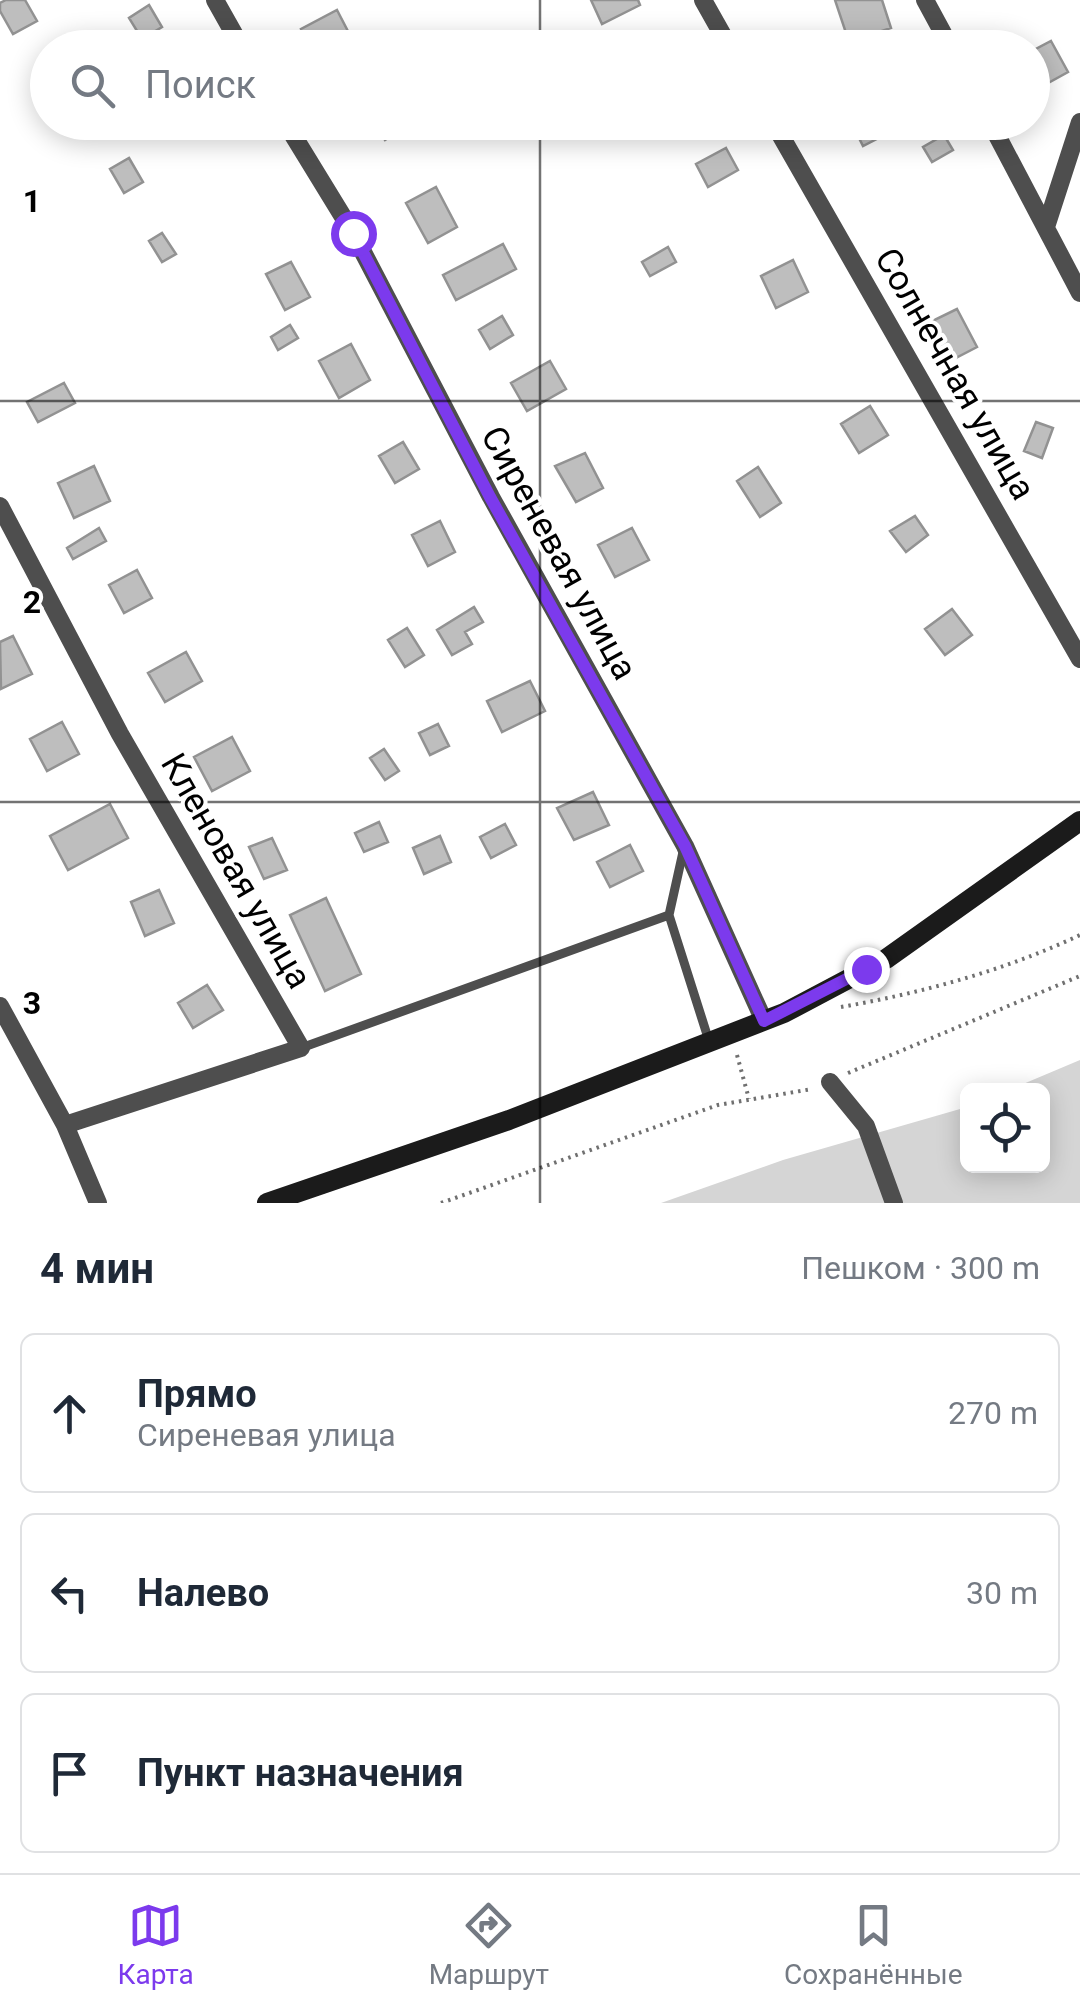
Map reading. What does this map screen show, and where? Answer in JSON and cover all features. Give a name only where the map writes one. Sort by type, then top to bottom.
[{"type":"main road","points":[[267,1203],[509,1120],[764,1021],[886,959],[1080,820]]},
{"type":"street","points":[[215,0],[232,30]]},
{"type":"street","points":[[703,0],[720,30]]},
{"type":"street","points":[[925,0],[941,30]]},
{"type":"street","points":[[1046,228],[1080,122]]},
{"type":"street","name":"Сиреневая улица","points":[[296,140],[353,233],[490,497],[685,846],[764,1021]]},
{"type":"street","name":"Солнечная улица","points":[[783,140],[1080,659]]},
{"type":"street","points":[[1000,140],[1080,294]]},
{"type":"street","name":"Кленовая улица","points":[[0,506],[120,734],[301,1048]]},
{"type":"street","points":[[3,1018],[65,1125],[98,1203]]},
{"type":"street","points":[[65,1125],[301,1048]]},
{"type":"street","points":[[830,1082],[866,1126],[894,1203]]},
{"type":"lane","points":[[685,846],[669,915],[710,1044]]},
{"type":"lane","points":[[301,1048],[669,915]]},
{"type":"path","points":[[838,1008],[894,998],[1046,951],[1080,935]]},
{"type":"path","points":[[440,1203],[718,1105],[807,1092],[1080,976]]},
{"type":"path","points":[[732,1035],[749,1099]]},
{"type":"shaded area","points":[[1080,1060],[1080,1203],[661,1203],[783,1160],[960,1109],[960,1173],[1050,1173],[1050,1083],[1026,1083]]},
{"type":"building","points":[[25,0],[37,21],[13,34],[0,11],[0,3]]},
{"type":"building","points":[[591,0],[638,0],[640,5],[602,24]]},
{"type":"building","points":[[835,0],[882,0],[891,28],[845,30]]},
{"type":"building","points":[[149,5],[162,27],[136,30],[129,18]]},
{"type":"building","points":[[337,10],[347,30],[302,30]]},
{"type":"building","points":[[1050,42],[1068,72],[1050,82]]},
{"type":"building","points":[[935,140],[947,140],[953,150],[932,162],[923,147]]},
{"type":"building","points":[[726,148],[738,170],[708,187],[696,164]]},
{"type":"building","points":[[129,158],[143,182],[124,193],[110,169]]},
{"type":"building","points":[[436,187],[457,227],[428,243],[406,203]]},
{"type":"building","points":[[162,233],[176,254],[162,262],[149,241]]},
{"type":"building","points":[[503,244],[516,269],[456,300],[443,275]]},
{"type":"building","points":[[668,247],[676,262],[650,276],[642,262]]},
{"type":"building","points":[[793,260],[808,292],[776,308],[761,276]]},
{"type":"building","points":[[291,262],[310,297],[285,310],[266,274]]},
{"type":"building","points":[[957,309],[977,347],[946,363],[926,324]]},
{"type":"building","points":[[502,316],[513,335],[490,349],[479,330]]},
{"type":"building","points":[[290,325],[298,338],[278,350],[271,337]]},
{"type":"building","points":[[351,344],[370,380],[339,398],[319,361]]},
{"type":"building","points":[[550,361],[566,389],[527,411],[511,383]]},
{"type":"building","points":[[64,383],[75,403],[38,422],[27,402]]},
{"type":"building","points":[[870,406],[888,435],[859,453],[841,424]]},
{"type":"building","points":[[1036,422],[1053,428],[1042,458],[1024,451]]},
{"type":"building","points":[[403,442],[419,469],[395,483],[379,456]]},
{"type":"building","points":[[585,453],[603,488],[576,502],[555,466]]},
{"type":"building","points":[[94,466],[110,501],[74,518],[58,483]]},
{"type":"building","points":[[758,467],[781,503],[760,517],[737,481]]},
{"type":"building","points":[[915,516],[928,535],[906,552],[890,531]]},
{"type":"building","points":[[440,521],[455,552],[428,566],[412,535]]},
{"type":"building","points":[[99,528],[106,541],[73,559],[67,548]]},
{"type":"building","points":[[632,528],[649,560],[615,577],[598,545]]},
{"type":"building","points":[[137,570],[152,598],[124,613],[109,585]]},
{"type":"building","points":[[474,607],[483,622],[465,632],[472,644],[452,655],[437,630]]},
{"type":"building","points":[[952,609],[972,635],[945,655],[925,629]]},
{"type":"building","points":[[407,628],[424,655],[405,667],[388,640]]},
{"type":"building","points":[[13,636],[32,674],[1,689],[0,642]]},
{"type":"building","points":[[186,652],[202,681],[165,702],[148,673]]},
{"type":"building","points":[[530,681],[545,711],[502,732],[487,701]]},
{"type":"building","points":[[62,722],[79,754],[47,771],[30,739]]},
{"type":"building","points":[[438,724],[449,746],[430,755],[419,733]]},
{"type":"building","points":[[232,737],[250,771],[212,791],[194,757]]},
{"type":"building","points":[[384,749],[399,771],[385,780],[370,758]]},
{"type":"building","points":[[593,792],[609,825],[574,840],[557,808]]},
{"type":"building","points":[[110,804],[128,838],[68,870],[50,836]]},
{"type":"building","points":[[379,822],[388,842],[364,852],[355,833]]},
{"type":"building","points":[[505,824],[516,845],[491,858],[480,837]]},
{"type":"building","points":[[440,836],[451,862],[424,874],[413,848]]},
{"type":"building","points":[[272,838],[287,870],[264,879],[249,847]]},
{"type":"building","points":[[630,845],[643,871],[610,887],[597,862]]},
{"type":"building","points":[[159,890],[174,923],[145,936],[131,902]]},
{"type":"building","points":[[326,898],[361,974],[325,991],[290,915]]},
{"type":"building","points":[[207,985],[223,1010],[193,1028],[178,1003]]},
{"type":"route","points":[[353,233],[490,497],[685,846],[764,1021],[866,969]]}]
